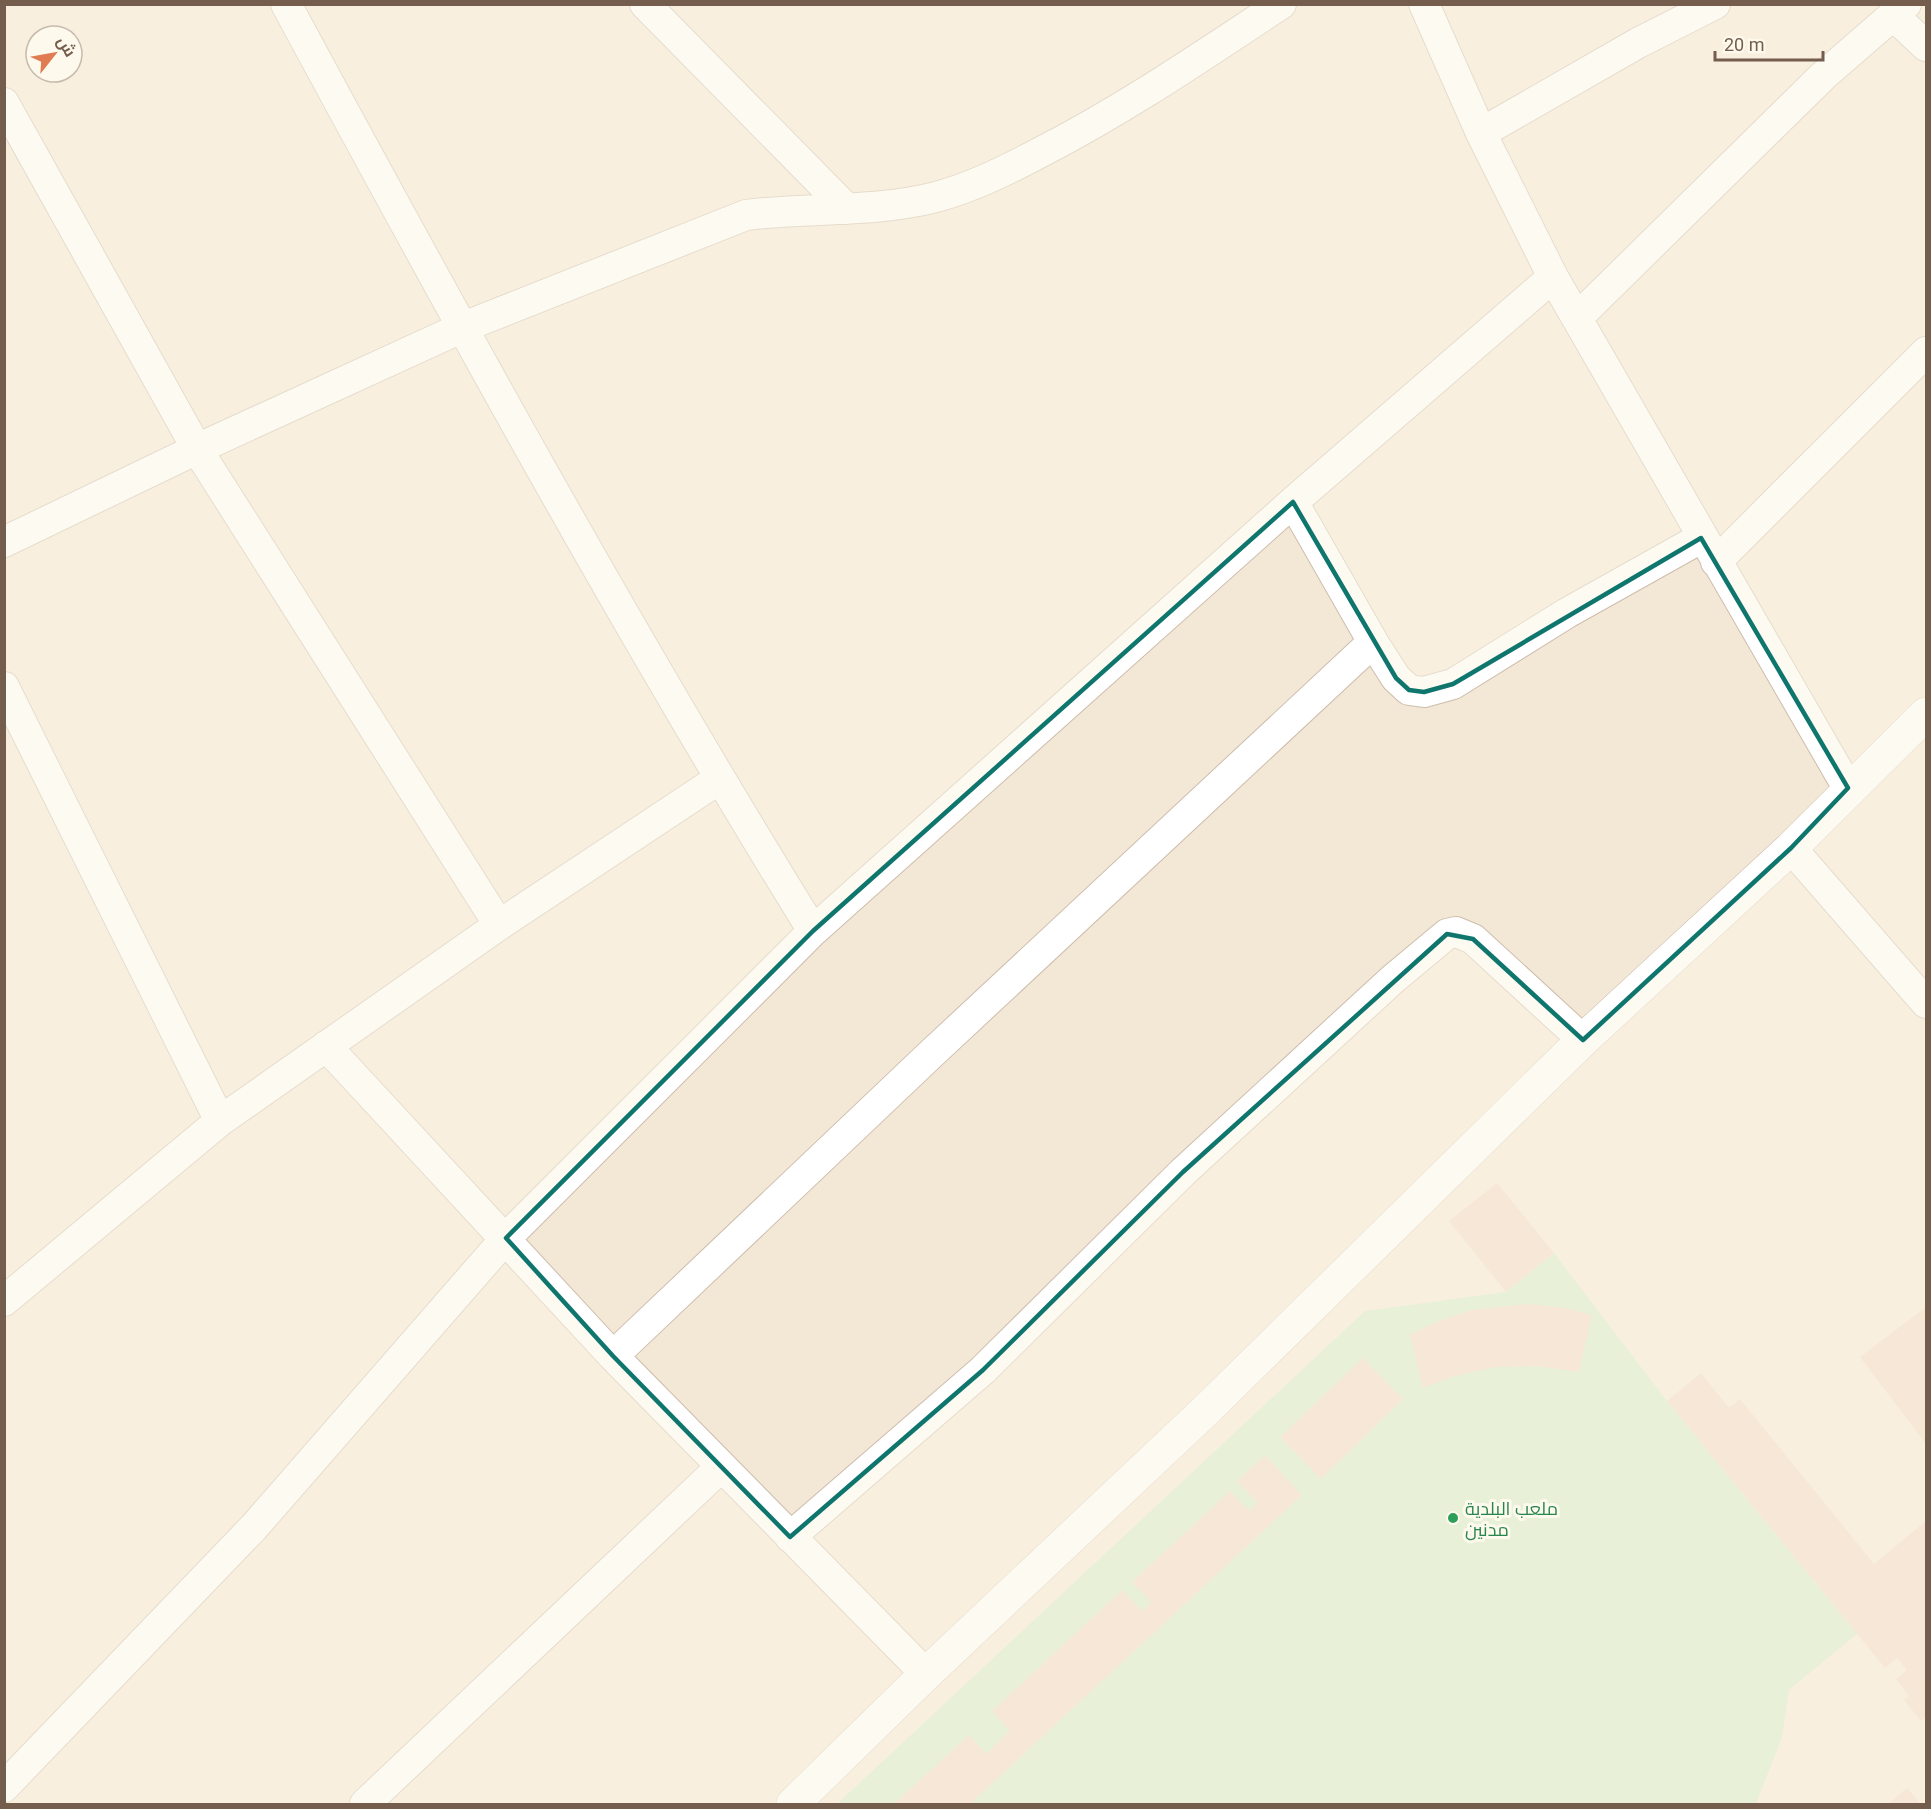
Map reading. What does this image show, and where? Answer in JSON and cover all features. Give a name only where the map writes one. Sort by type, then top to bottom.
[{"type":"street","points":[[286,4],[461,328],[719,779],[813,931]]},
{"type":"street","points":[[645,4],[847,209]]},
{"type":"street","points":[[4,542],[197,449],[461,328],[746,215],[779,210],[847,209],[935,197],[989,179],[1102,121],[1281,4]]},
{"type":"street","points":[[1424,4],[1481,133],[1553,277],[1848,789]]},
{"type":"street","points":[[1481,133],[1638,43],[1715,4]]},
{"type":"street","points":[[1578,317],[1823,76],[1900,10],[1926,46]]},
{"type":"street","points":[[4,103],[197,449],[499,925]]},
{"type":"street","points":[[4,1787],[254,1527],[507,1238],[813,931],[1293,502],[1553,277]]},
{"type":"street","points":[[1293,502],[1396,678],[1409,690],[1440,689],[1567,613],[1709,550],[1926,352]]},
{"type":"street","points":[[613,1356],[939,1046],[1373,642]]},
{"type":"street","points":[[4,687],[220,1121]]},
{"type":"street","points":[[793,1804],[926,1674],[1204,1412],[1583,1040],[1791,848],[1926,714]]},
{"type":"street","points":[[4,1301],[220,1121],[499,925],[719,779]]},
{"type":"street","points":[[1791,848],[1926,1003]]},
{"type":"street","points":[[790,1537],[983,1370],[1183,1172],[1393,979],[1448,934],[1456,932],[1473,939],[1583,1040]]},
{"type":"street","points":[[326,1046],[507,1238],[613,1356],[926,1674]]},
{"type":"street","points":[[365,1804],[721,1467]]},
{"type":"highlighted area","points":[[1293,502],[1396,678],[1409,690],[1424,692],[1453,684],[1701,538],[1848,788],[1791,848],[1583,1040],[1473,939],[1447,934],[1183,1172],[983,1370],[790,1537],[613,1356],[506,1238],[813,931]]},
{"type":"shaded area","points":[[5,5],[1926,5],[1926,1804],[5,1804]]},
{"type":"green space","name":"ملعب البلدية مدنين","points":[[1554,1253],[1667,1401],[1857,1634],[1789,1690],[1782,1737],[1756,1804],[837,1804],[1365,1311],[1506,1292]]},
{"type":"building","points":[[1497,1183],[1554,1253],[1506,1292],[1449,1221]]},
{"type":"building","points":[[1526,1304],[1566,1308],[1592,1315],[1579,1372],[1537,1366],[1495,1367],[1455,1376],[1423,1388],[1410,1335],[1434,1323],[1472,1310]]},
{"type":"building","points":[[1926,1307],[1926,1444],[1860,1357]]},
{"type":"building","points":[[1363,1358],[1403,1399],[1321,1479],[1280,1437]]},
{"type":"building","points":[[1701,1373],[1729,1408],[1740,1399],[1874,1564],[1926,1521],[1926,1717],[1921,1721],[1904,1700],[1909,1696],[1896,1679],[1907,1670],[1897,1658],[1885,1668],[1667,1401]]},
{"type":"building","points":[[1265,1455],[1302,1495],[970,1804],[894,1804],[969,1735],[986,1754],[1010,1731],[992,1711],[1122,1590],[1142,1611],[1151,1602],[1132,1582],[1230,1491],[1249,1511],[1257,1503],[1237,1481]]},
{"type":"building","points":[[1907,1788],[1921,1804],[1888,1804]]},
{"type":"place","name":"ملعب البلدية مدنين","points":[[1453,1518]]}]
